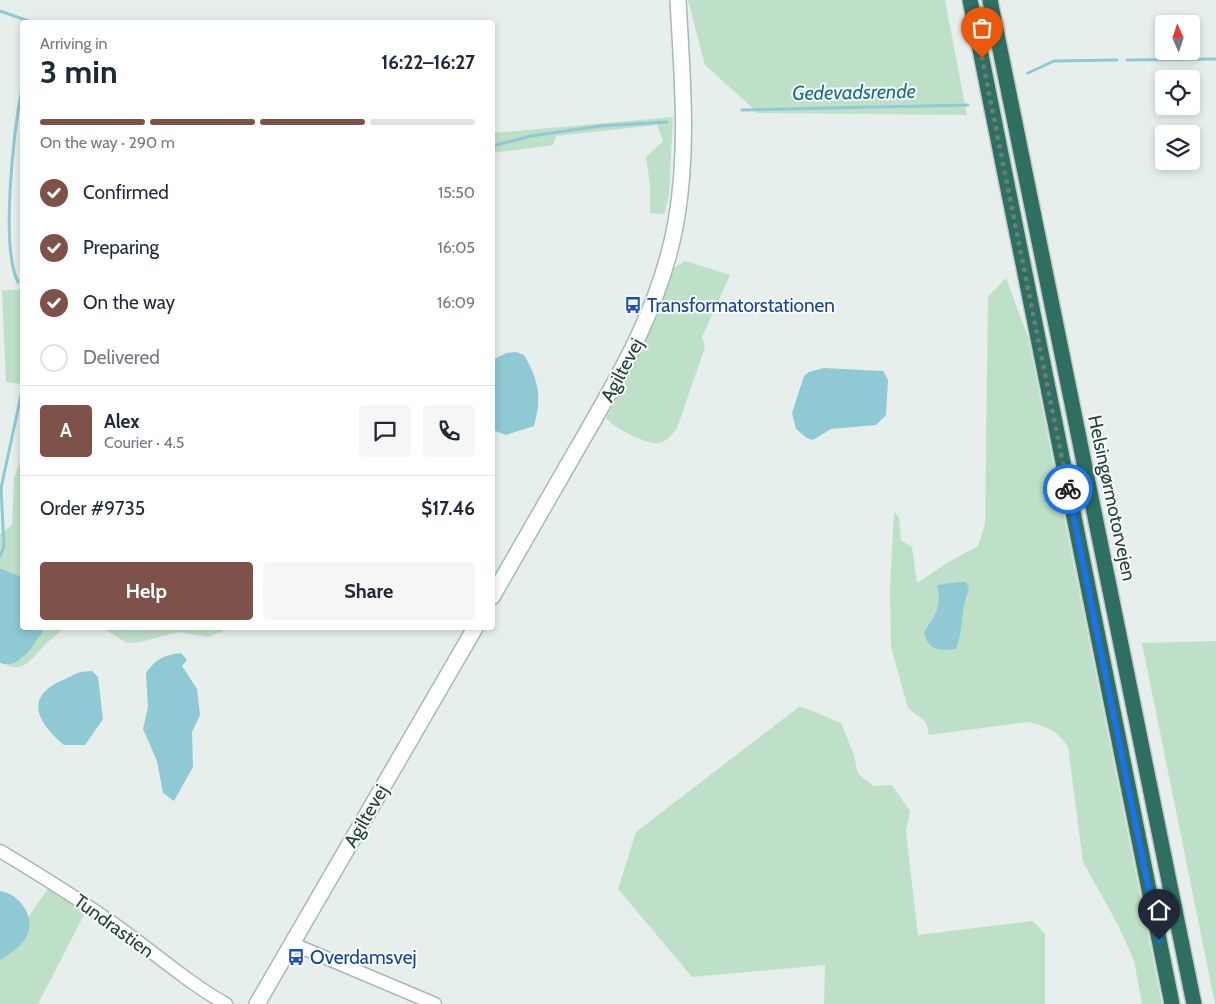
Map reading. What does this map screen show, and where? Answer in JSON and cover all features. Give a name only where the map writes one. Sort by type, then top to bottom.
[{"type":"highway","points":[[970,0],[1172,1004]]},
{"type":"highway","name":"Helsingørmotorvejen","points":[[990,0],[1194,1004]]},
{"type":"street","name":"Agiltevej","points":[[495,591],[623,369],[653,304],[668,258],[676,223],[683,159],[684,123],[678,0]]},
{"type":"street","name":"Agiltevej","points":[[257,1004],[474,630]]},
{"type":"street","name":"Tundrastien","points":[[0,851],[72,896],[195,986],[226,1004]]},
{"type":"street","points":[[293,944],[435,1004]]},
{"type":"green space","points":[[688,0],[945,0],[967,115],[758,113],[705,65]]},
{"type":"green space","points":[[673,117],[669,196],[664,214],[650,213],[650,185],[646,157],[663,141],[657,125],[556,136],[553,145],[495,153],[495,133]]},
{"type":"green space","points":[[685,261],[730,275],[702,337],[705,347],[677,428],[665,441],[654,443],[630,435],[606,418],[656,319],[674,268]]},
{"type":"green space","points":[[1006,278],[1028,337],[1162,1004],[1142,1004],[1134,961],[1118,925],[1083,862],[1068,747],[1064,741],[1051,730],[1028,722],[929,735],[926,722],[908,708],[891,647],[890,589],[894,512],[899,517],[901,540],[912,547],[917,583],[950,561],[978,546],[985,524],[988,297]]},
{"type":"green space","points":[[2,290],[20,290],[20,384],[6,382]]},
{"type":"green space","points":[[20,462],[20,576],[0,568],[0,534],[12,525],[14,478]]},
{"type":"green space","points":[[43,630],[62,630],[26,664],[17,667],[6,665],[22,659]]},
{"type":"green space","points":[[105,630],[226,630],[208,637],[178,632],[141,642],[127,643]]},
{"type":"green space","points":[[1216,641],[1216,1004],[1215,1004],[1142,643]]},
{"type":"green space","points":[[800,706],[841,723],[854,755],[858,774],[874,786],[892,785],[910,811],[906,832],[918,935],[1033,921],[1045,934],[1045,1004],[824,1004],[825,965],[692,977],[618,889],[636,832]]},
{"type":"green space","points":[[50,886],[86,911],[38,1004],[0,1004],[0,960],[16,949],[27,935],[29,916]]},
{"type":"water","points":[[516,352],[524,355],[536,381],[538,406],[534,426],[506,435],[495,431],[495,359],[506,353]]},
{"type":"water","points":[[824,368],[883,371],[888,380],[886,415],[876,425],[831,429],[813,440],[807,438],[796,429],[792,413],[804,376],[809,372]]},
{"type":"water","points":[[0,568],[20,576],[20,630],[43,630],[25,656],[14,663],[0,663]]},
{"type":"water","points":[[966,582],[969,589],[964,604],[956,649],[945,650],[935,648],[928,643],[924,632],[937,610],[939,599],[937,585]]},
{"type":"water","points":[[181,653],[187,660],[182,666],[197,689],[200,715],[192,732],[193,767],[174,801],[163,793],[157,761],[143,729],[148,707],[146,673],[161,658]]},
{"type":"water","points":[[92,671],[98,677],[103,719],[85,745],[64,745],[47,728],[39,711],[39,702],[43,694],[50,687],[76,674]]},
{"type":"water","points":[[0,891],[13,896],[24,907],[29,921],[29,929],[22,944],[0,960]]},
{"type":"waterway","points":[[0,11],[25,20]]},
{"type":"waterway","name":"Gedevadsrende","points":[[1127,60],[1216,59]]},
{"type":"waterway","name":"Gedevadsrende","points":[[1028,73],[1054,61],[1117,60]]},
{"type":"waterway","points":[[18,282],[13,265],[9,216],[12,159],[20,100]]},
{"type":"waterway","name":"Gedevadsrende","points":[[742,110],[968,105]]},
{"type":"waterway","name":"Gedevadsrende","points":[[495,145],[531,136],[600,126],[667,122]]},
{"type":"waterway","name":"Gedevadsrende","points":[[0,556],[4,547],[1,488],[20,400]]},
{"type":"way so far","points":[[982,58],[1068,489]]},
{"type":"place","name":"Transformatorstationen","points":[[633,305]]},
{"type":"place","name":"Overdamsvej","points":[[296,957]]},
{"type":"route","points":[[1068,489],[1159,940]]}]
